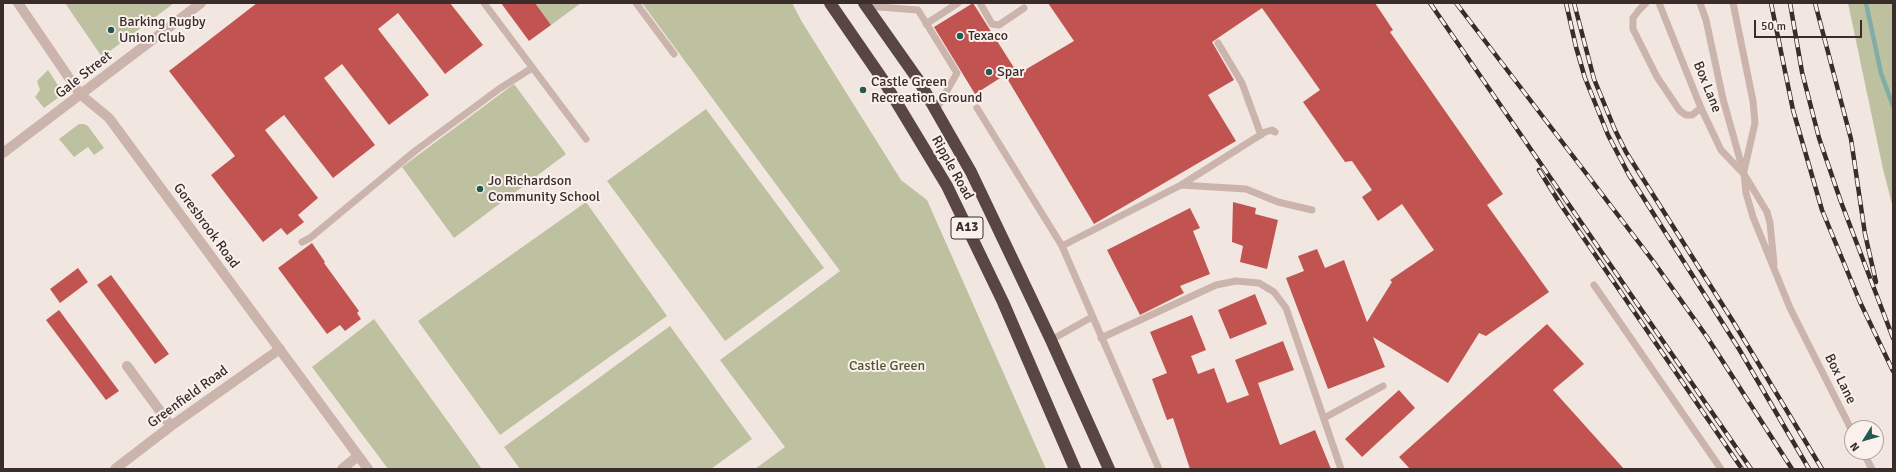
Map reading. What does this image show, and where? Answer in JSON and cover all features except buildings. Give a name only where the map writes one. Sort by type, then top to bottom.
[{"type":"highway","name":"Ripple Road","points":[[830,3],[883,80],[947,186],[1003,302],[1075,469]]},
{"type":"highway","name":"Ripple Road","points":[[865,4],[919,81],[971,172],[1051,340],[1109,469]]},
{"type":"street","name":"Goresbrook Road","points":[[18,3],[80,94],[109,118],[368,469]]},
{"type":"street","name":"Gale Street","points":[[3,154],[201,3]]},
{"type":"street","name":"Greenfield Road","points":[[115,469],[171,426],[280,349]]},
{"type":"street","points":[[127,366],[171,426]]},
{"type":"street","points":[[342,469],[358,456]]},
{"type":"lane","points":[[484,3],[586,139]]},
{"type":"lane","points":[[636,3],[674,54]]},
{"type":"lane","points":[[926,24],[958,3]]},
{"type":"lane","points":[[980,3],[992,24],[999,25],[1024,8]]},
{"type":"lane","points":[[1646,3],[1633,18],[1633,29],[1657,77],[1680,111],[1686,115],[1692,115],[1701,108]]},
{"type":"lane","name":"Box Lane","points":[[1659,3],[1701,108],[1721,150],[1744,174],[1767,212],[1770,223],[1775,272]]},
{"type":"lane","points":[[1700,3],[1706,20],[1722,92],[1744,174]]},
{"type":"lane","points":[[1733,3],[1753,101],[1755,123],[1744,174]]},
{"type":"lane","points":[[865,4],[918,10],[957,72],[936,110]]},
{"type":"lane","points":[[1218,43],[1242,83],[1261,135]]},
{"type":"lane","points":[[302,242],[310,238],[415,151],[499,89],[532,68]]},
{"type":"lane","points":[[977,108],[1062,246],[1158,469]]},
{"type":"lane","points":[[1062,246],[1181,186],[1261,135],[1269,131],[1275,132]]},
{"type":"lane","name":"Box Lane","points":[[1744,174],[1746,193],[1753,217],[1775,272],[1790,308],[1846,420]]},
{"type":"lane","points":[[1181,186],[1246,189],[1278,202],[1312,210]]},
{"type":"lane","points":[[1101,338],[1216,285],[1236,281],[1259,283],[1274,292],[1286,308],[1342,469]]},
{"type":"lane","points":[[1594,285],[1721,469]]},
{"type":"lane","points":[[1051,340],[1092,317]]},
{"type":"lane","points":[[1324,418],[1383,386]]},
{"type":"lane","points":[[1867,460],[1872,469]]},
{"type":"green space","name":"Barking Rugby Union Club","points":[[65,3],[174,3],[102,57]]},
{"type":"green space","points":[[535,3],[581,3],[551,25]]},
{"type":"green space","name":"Castle Green","points":[[642,3],[792,3],[802,22],[901,180],[927,200],[1046,469],[755,469],[785,447],[720,360],[840,271]]},
{"type":"green space","points":[[1848,3],[1893,3],[1893,208],[1883,169]]},
{"type":"green space","points":[[48,70],[63,93],[44,108],[35,97],[40,90],[37,81]]},
{"type":"green space","points":[[514,84],[566,154],[454,238],[402,167]]},
{"type":"green space","points":[[706,109],[824,268],[725,341],[607,181]]},
{"type":"green space","points":[[79,124],[88,126],[104,148],[94,155],[88,147],[74,157],[59,139]]},
{"type":"green space","points":[[586,202],[667,316],[500,435],[418,321]]},
{"type":"green space","points":[[374,319],[482,469],[388,469],[312,367]]},
{"type":"green space","points":[[670,326],[752,439],[711,469],[520,469],[504,447]]},
{"type":"waterway","points":[[1866,3],[1881,73],[1893,106]]},
{"type":"railway","points":[[1430,3],[1751,469]]},
{"type":"railway","points":[[1456,3],[1653,261],[1707,337],[1792,469]]},
{"type":"railway","points":[[1566,3],[1585,78],[1608,135],[1629,175],[1739,349],[1809,469]]},
{"type":"railway","points":[[1574,3],[1594,79],[1615,130],[1626,152],[1734,323],[1822,469]]},
{"type":"railway","points":[[1771,3],[1793,110],[1822,210],[1860,302],[1893,371]]},
{"type":"railway","points":[[1790,3],[1802,72],[1819,138],[1841,202],[1893,338]]},
{"type":"railway","points":[[1815,3],[1851,139],[1865,234],[1876,282]]},
{"type":"railway","points":[[1539,170],[1561,205],[1742,469]]},
{"type":"place","name":"Barking Rugby Union Club","points":[[111,30]]},
{"type":"place","name":"Texaco","points":[[960,36]]},
{"type":"place","name":"Spar","points":[[989,72]]},
{"type":"place","name":"Castle Green Recreation Ground","points":[[863,90]]},
{"type":"place","name":"Jo Richardson Community School","points":[[480,189]]}]
